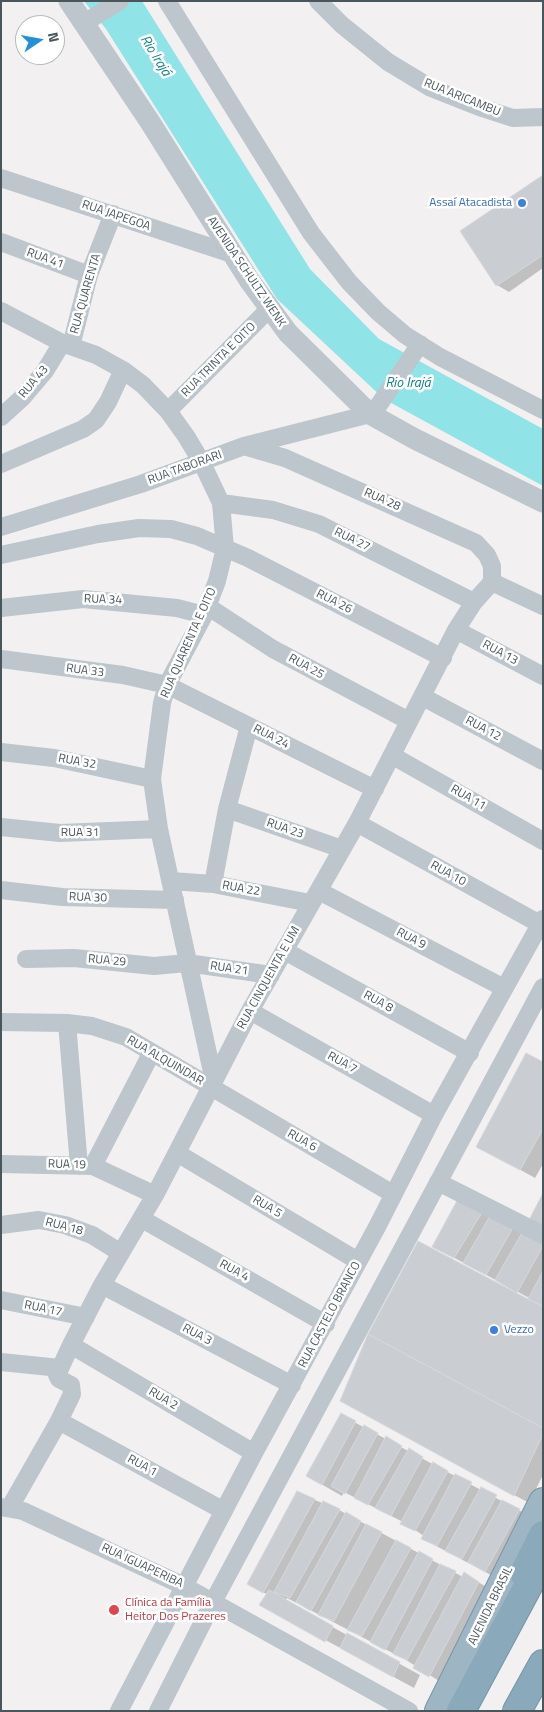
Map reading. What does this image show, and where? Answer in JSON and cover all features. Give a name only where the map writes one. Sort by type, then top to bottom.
[{"type":"highway","name":"AVENIDA BRASIL","points":[[439,1711],[543,1502]]},
{"type":"highway","points":[[500,1640],[516,1589],[543,1535]]},
{"type":"highway","name":"AVENIDA BRASIL","points":[[461,1711],[543,1558]]},
{"type":"highway","points":[[517,1711],[543,1664]]},
{"type":"street","name":"AVENIDA SCHULTZ WENK","points":[[69,1],[150,122],[232,254],[269,309],[288,333],[374,410],[415,439],[543,502]]},
{"type":"street","points":[[84,23],[120,1]]},
{"type":"street","points":[[167,1],[311,233],[349,282],[378,312],[405,334],[416,350],[440,357],[543,410]]},
{"type":"street","name":"RUA ARICAMBU","points":[[318,1],[342,25],[388,62],[431,88],[513,118],[543,117]]},
{"type":"street","name":"RUA JAPEGOA","points":[[1,178],[232,254]]},
{"type":"street","name":"RUA QUARENTA","points":[[67,345],[89,275],[113,214]]},
{"type":"street","name":"RUA 41","points":[[1,242],[89,275]]},
{"type":"street","name":"RUA TRINTA E OITO","points":[[168,411],[269,309]]},
{"type":"street","name":"RUA QUARENTA E OITO","points":[[1,311],[67,345],[96,355],[124,370],[143,385],[168,411],[201,460],[221,503],[225,548],[217,582],[206,610],[168,685],[162,703],[152,778],[160,829],[212,1084]]},
{"type":"street","name":"RUA 43","points":[[1,417],[23,397],[67,345]]},
{"type":"street","points":[[374,410],[416,350]]},
{"type":"street","points":[[1,464],[83,429],[96,420],[108,402],[124,370]]},
{"type":"street","name":"RUA TABORARI","points":[[1,527],[141,484],[201,460],[244,446],[374,410]]},
{"type":"street","name":"RUA 28","points":[[244,446],[285,458],[469,540],[487,555],[492,566],[492,582]]},
{"type":"street","name":"RUA 27","points":[[221,503],[273,510],[319,524],[474,602]]},
{"type":"street","name":"RUA 26","points":[[1,555],[98,534],[139,528],[180,532],[197,536],[225,548],[443,658]]},
{"type":"street","points":[[492,582],[543,606]]},
{"type":"street","name":"RUA CINQUENTA E UM","points":[[59,1373],[71,1345],[102,1285],[142,1219],[250,1012],[393,756],[409,720],[423,697],[456,630],[474,602],[492,582]]},
{"type":"street","name":"RUA 34","points":[[1,608],[83,599],[206,610]]},
{"type":"street","name":"RUA 25","points":[[206,610],[273,649],[409,720]]},
{"type":"street","name":"RUA 13","points":[[456,630],[543,676]]},
{"type":"street","name":"RUA 33","points":[[1,659],[123,675],[168,685]]},
{"type":"street","name":"RUA 24","points":[[168,685],[375,789]]},
{"type":"street","name":"RUA 12","points":[[423,697],[543,761]]},
{"type":"street","points":[[213,884],[228,809],[249,726]]},
{"type":"street","name":"RUA 32","points":[[1,752],[54,758],[152,778]]},
{"type":"street","name":"RUA 11","points":[[393,756],[543,841]]},
{"type":"street","name":"RUA 23","points":[[228,809],[342,849]]},
{"type":"street","name":"RUA 10","points":[[357,823],[541,922]]},
{"type":"street","name":"RUA 31","points":[[1,827],[69,833],[160,829]]},
{"type":"street","name":"RUA 22","points":[[171,881],[213,884],[315,897]]},
{"type":"street","name":"RUA 30","points":[[1,890],[62,897],[175,900]]},
{"type":"street","name":"RUA 9","points":[[315,897],[504,988]]},
{"type":"street","name":"RUA CASTELO BRANCO","points":[[119,1711],[254,1453],[326,1324],[434,1115],[541,922]]},
{"type":"street","name":"RUA 8","points":[[285,951],[470,1053]]},
{"type":"street","name":"RUA 29","points":[[26,959],[74,958],[154,966],[187,963]]},
{"type":"street","name":"RUA 21","points":[[187,963],[271,975]]},
{"type":"street","points":[[158,1711],[213,1602],[543,987]]},
{"type":"street","name":"RUA 7","points":[[250,1012],[434,1115]]},
{"type":"street","name":"RUA ALQUINDAR","points":[[1,1022],[67,1023],[92,1026],[126,1038],[151,1054],[212,1084]]},
{"type":"street","points":[[67,1023],[86,1166]]},
{"type":"street","points":[[86,1166],[151,1054]]},
{"type":"street","name":"RUA 6","points":[[212,1084],[393,1194]]},
{"type":"street","name":"RUA 5","points":[[177,1153],[358,1261]]},
{"type":"street","name":"RUA 19","points":[[1,1164],[86,1166],[155,1195]]},
{"type":"street","points":[[438,1182],[543,1235]]},
{"type":"street","name":"RUA 4","points":[[142,1219],[326,1324]]},
{"type":"street","name":"RUA 18","points":[[1,1225],[39,1220],[65,1225],[92,1235],[121,1253]]},
{"type":"street","name":"RUA 3","points":[[102,1285],[292,1385]]},
{"type":"street","name":"RUA 17","points":[[1,1300],[86,1318]]},
{"type":"street","name":"RUA 2","points":[[71,1345],[254,1453]]},
{"type":"street","points":[[1,1362],[59,1373],[71,1385],[73,1390],[59,1421],[6,1507]]},
{"type":"street","name":"RUA 1","points":[[59,1421],[224,1512]]},
{"type":"street","name":"RUA IGUAPERIBA","points":[[6,1507],[74,1534],[184,1586],[409,1711]]},
{"type":"water","name":"Rio Irajá","points":[[84,1],[142,1],[310,269],[379,339],[543,429],[543,486],[384,399],[277,299],[106,29]]},
{"type":"building","name":"Assaí Atacadista","points":[[543,175],[543,255],[496,286],[460,231]]},
{"type":"building","points":[[526,1053],[543,1062],[543,1129],[520,1170],[476,1147]]},
{"type":"building","points":[[543,1195],[543,1230],[528,1222]]},
{"type":"building","points":[[459,1197],[483,1211],[454,1258],[432,1247]]},
{"type":"building","points":[[491,1214],[514,1226],[486,1275],[463,1263]]},
{"type":"building","points":[[523,1231],[543,1242],[543,1246],[517,1293],[495,1280]]},
{"type":"building","points":[[418,1241],[543,1307],[543,1428],[368,1334]]},
{"type":"building","points":[[543,1271],[543,1306],[528,1299]]},
{"type":"building","points":[[368,1334],[543,1428],[543,1434],[514,1496],[340,1401]]},
{"type":"building","points":[[341,1413],[356,1421],[322,1485],[306,1476]]},
{"type":"building","points":[[364,1425],[378,1433],[345,1494],[331,1486]]},
{"type":"building","points":[[386,1436],[402,1446],[368,1505],[354,1498]]},
{"type":"building","points":[[409,1448],[423,1457],[391,1516],[375,1508]]},
{"type":"building","points":[[433,1462],[448,1471],[415,1531],[400,1524]]},
{"type":"building","points":[[455,1474],[472,1482],[437,1546],[421,1539]]},
{"type":"building","points":[[481,1487],[497,1495],[462,1559],[445,1551]]},
{"type":"building","points":[[297,1491],[315,1499],[263,1593],[247,1584]]},
{"type":"building","points":[[502,1500],[520,1509],[485,1572],[468,1562]]},
{"type":"building","points":[[323,1501],[340,1509],[290,1598],[274,1592]]},
{"type":"building","points":[[346,1512],[361,1521],[311,1611],[296,1602]]},
{"type":"building","points":[[366,1524],[382,1532],[334,1621],[318,1615]]},
{"type":"building","points":[[396,1540],[411,1548],[362,1636],[347,1630]]},
{"type":"building","points":[[419,1551],[433,1559],[385,1650],[370,1642]]},
{"type":"building","points":[[440,1564],[456,1571],[407,1660],[393,1654]]},
{"type":"building","points":[[464,1572],[479,1582],[429,1677],[413,1668]]},
{"type":"building","points":[[269,1590],[333,1626],[325,1642],[259,1605]]},
{"type":"building","points":[[347,1633],[400,1662],[393,1677],[340,1648]]},
{"type":"place","name":"Assaí Atacadista","points":[[522,203]]},
{"type":"place","name":"Vezzo","points":[[494,1330]]},
{"type":"place","name":"Clínica da Família Heitor Dos Prazeres","points":[[114,1610]]}]
